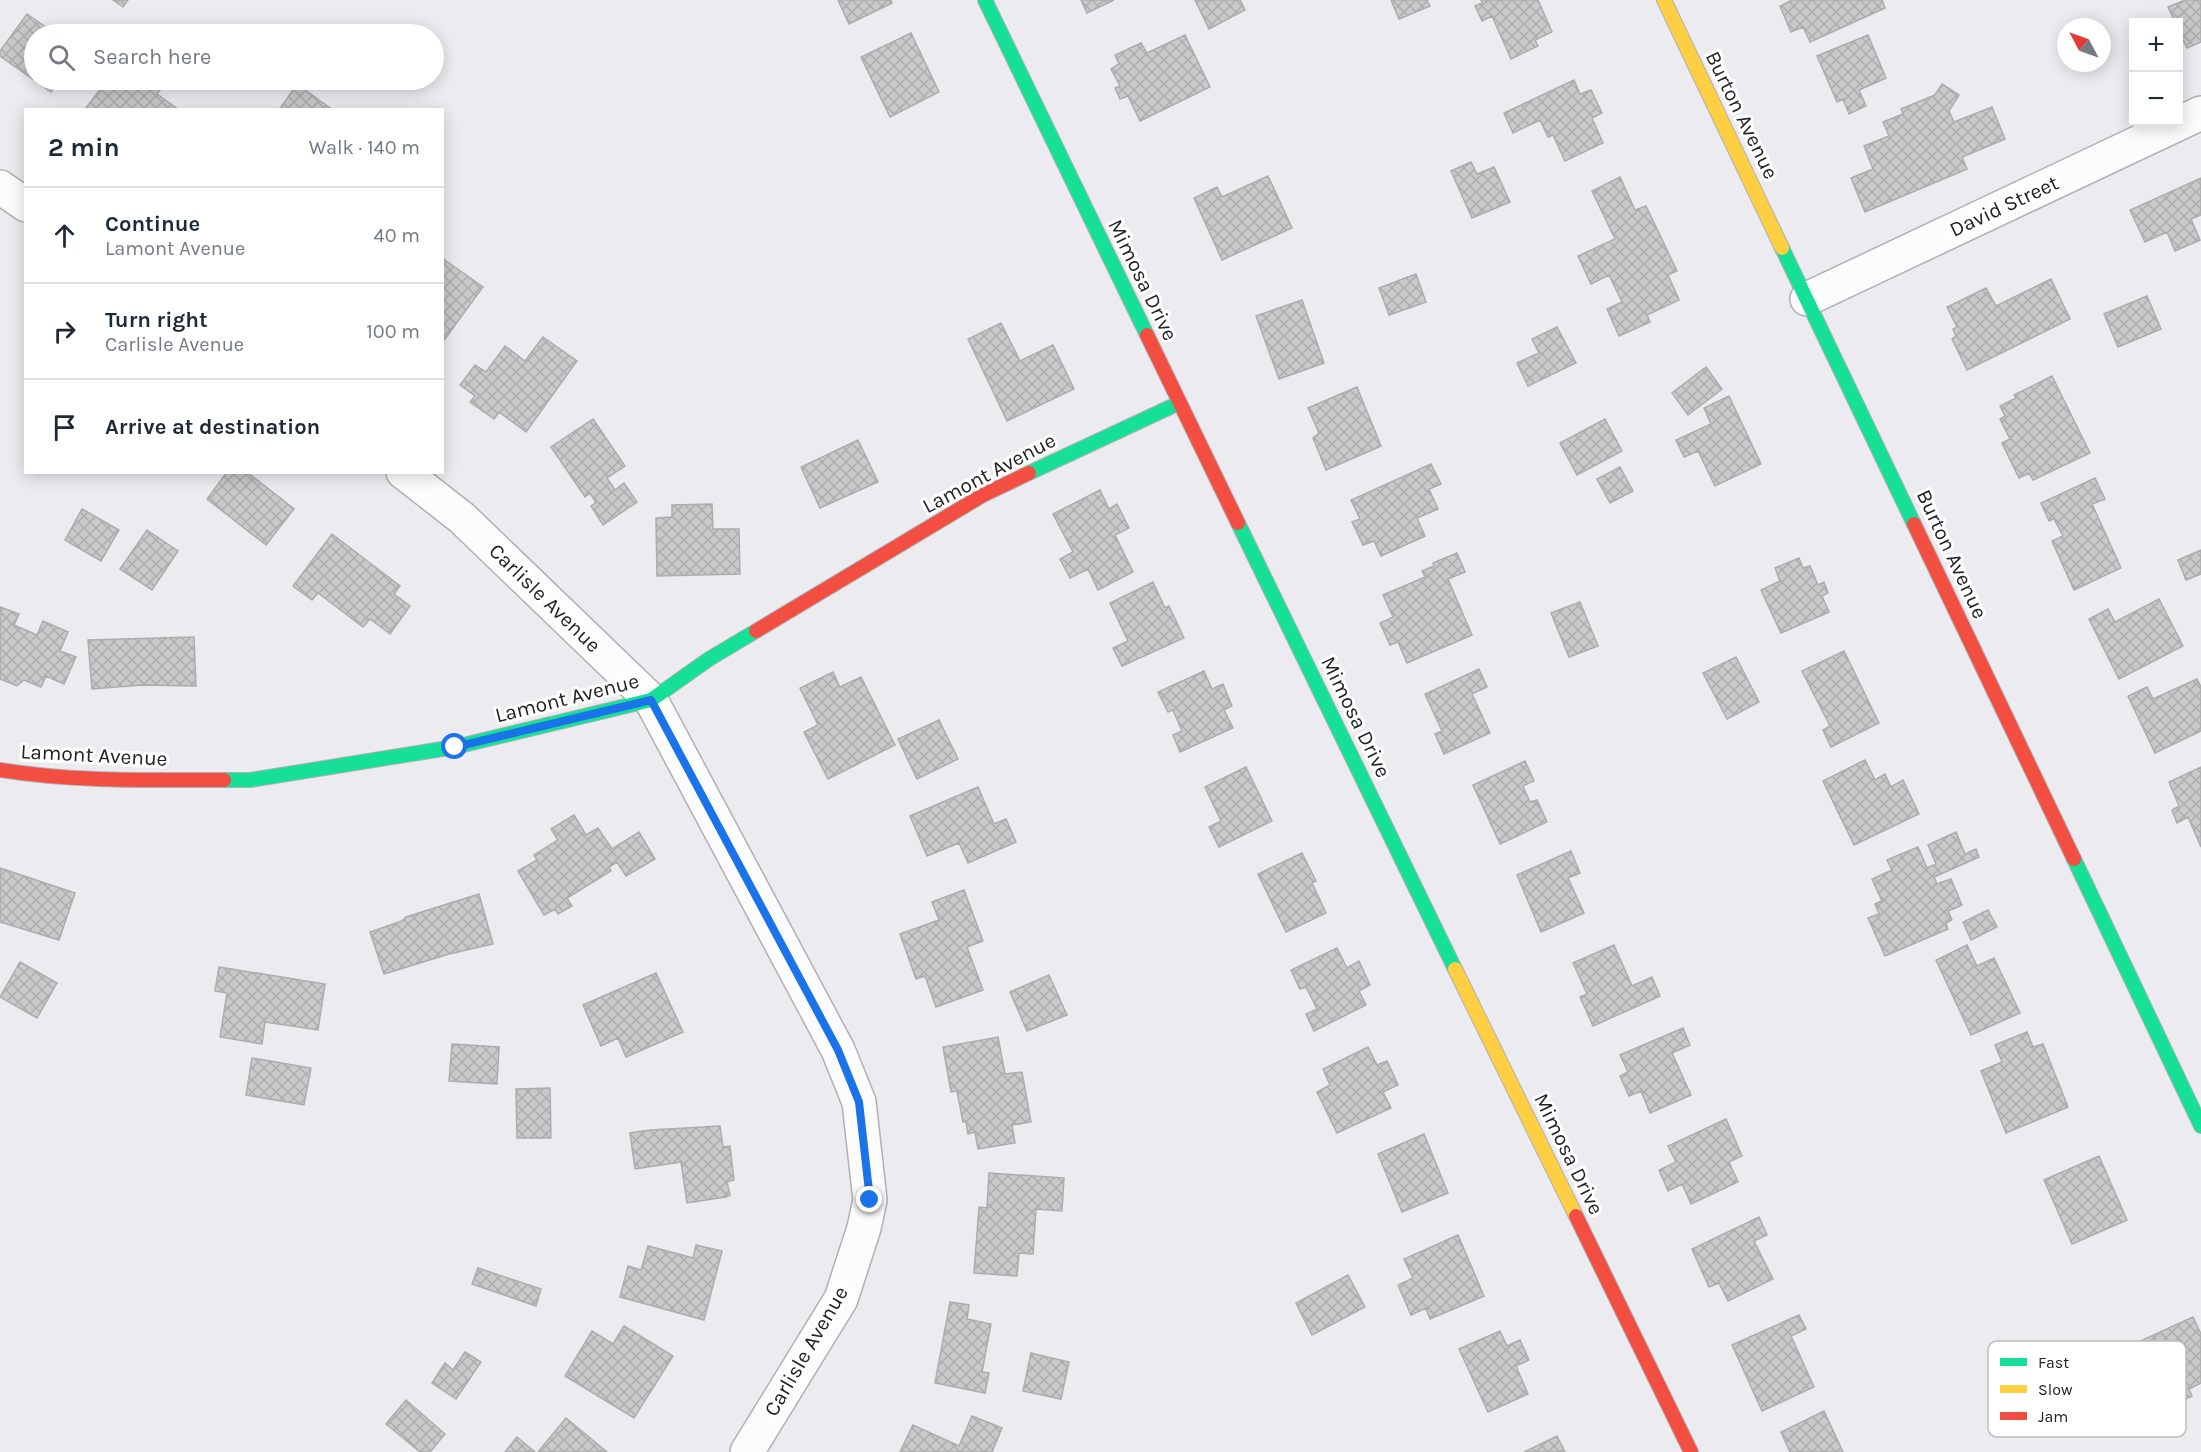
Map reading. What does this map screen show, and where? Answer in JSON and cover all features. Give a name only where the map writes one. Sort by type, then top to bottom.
[{"type":"street","name":"Mimosa Drive","points":[[985,0],[1690,1452]]},
{"type":"street","name":"Burton Avenue","points":[[1664,0],[2201,1126]]},
{"type":"street","name":"David Street","points":[[1807,299],[2201,112]]},
{"type":"street","points":[[0,187],[24,204]]},
{"type":"street","name":"Lamont Avenue","points":[[0,770],[44,777],[99,780],[250,780],[455,747],[651,700],[709,659],[983,495],[1179,403]]},
{"type":"street","name":"Carlisle Avenue","points":[[406,474],[462,518],[651,700],[838,1050],[859,1102],[870,1200],[858,1248],[841,1299],[747,1452]]},
{"type":"building","points":[[113,0],[128,0],[123,7]]},
{"type":"building","points":[[838,0],[891,0],[892,3],[849,24]]},
{"type":"building","points":[[1081,0],[1114,0],[1087,13]]},
{"type":"building","points":[[1195,0],[1240,0],[1245,10],[1209,29]]},
{"type":"building","points":[[1391,0],[1427,0],[1430,6],[1399,19]]},
{"type":"building","points":[[1481,0],[1538,0],[1552,32],[1535,40],[1538,46],[1511,59],[1492,16],[1482,21],[1475,6],[1482,3]]},
{"type":"building","points":[[1792,0],[1882,0],[1885,8],[1810,42],[1803,27],[1791,32],[1780,6]]},
{"type":"building","points":[[2185,0],[2201,0],[2201,42],[2187,48],[2183,40],[2183,18],[2173,18],[2168,7]]},
{"type":"building","points":[[27,14],[42,24],[24,24],[24,73],[0,56],[0,51]]},
{"type":"building","points":[[911,33],[939,92],[890,117],[861,57]]},
{"type":"building","points":[[1185,35],[1210,87],[1140,121],[1128,96],[1120,99],[1115,88],[1120,86],[1111,69],[1119,64],[1115,55],[1141,43],[1147,53]]},
{"type":"building","points":[[1868,35],[1886,78],[1859,90],[1866,106],[1849,114],[1843,99],[1837,102],[1817,56]]},
{"type":"building","points":[[1574,80],[1580,94],[1591,90],[1602,113],[1592,118],[1603,143],[1565,161],[1553,135],[1548,137],[1540,120],[1513,133],[1504,113]]},
{"type":"building","points":[[1942,84],[1959,95],[1949,111],[1954,122],[1992,107],[2005,139],[1962,157],[1967,169],[1865,212],[1851,178],[1873,169],[1864,146],[1889,136],[1883,122],[1903,114],[1901,109],[1935,95]]},
{"type":"building","points":[[100,90],[160,90],[157,94],[176,108],[86,108]]},
{"type":"building","points":[[293,90],[305,90],[330,108],[280,108]]},
{"type":"building","points":[[1471,162],[1477,174],[1494,167],[1510,202],[1472,218],[1451,171]]},
{"type":"building","points":[[1268,176],[1292,228],[1222,260],[1194,198],[1217,187],[1222,197]]},
{"type":"building","points":[[1620,177],[1635,210],[1646,206],[1677,271],[1668,275],[1679,300],[1647,315],[1650,322],[1619,336],[1607,309],[1622,302],[1609,275],[1591,284],[1578,256],[1615,239],[1592,191]]},
{"type":"building","points":[[2201,178],[2201,215],[2191,219],[2200,240],[2175,251],[2167,232],[2145,242],[2130,210]]},
{"type":"building","points":[[444,259],[483,287],[444,340]]},
{"type":"building","points":[[1416,274],[1426,302],[1389,315],[1379,288]]},
{"type":"building","points":[[2051,279],[2070,319],[1967,370],[1952,339],[1956,336],[1953,329],[1957,327],[1947,307],[1986,288],[1996,306]]},
{"type":"building","points":[[2147,296],[2161,329],[2118,347],[2104,314]]},
{"type":"building","points":[[1302,300],[1324,363],[1279,379],[1256,316]]},
{"type":"building","points":[[1001,323],[1020,361],[1053,345],[1074,389],[1007,421],[968,339]]},
{"type":"building","points":[[1557,327],[1576,363],[1528,386],[1517,363],[1539,353],[1532,339]]},
{"type":"building","points":[[543,337],[577,361],[526,432],[499,412],[494,419],[470,402],[475,396],[460,385],[475,365],[486,372],[505,346],[525,361]]},
{"type":"building","points":[[1706,367],[1722,389],[1688,415],[1672,393]]},
{"type":"building","points":[[2052,376],[2090,453],[2033,480],[2029,473],[2019,478],[2002,443],[2010,439],[2000,419],[2005,416],[2000,406],[2016,398],[2014,395]]},
{"type":"building","points":[[1357,387],[1381,446],[1326,470],[1313,438],[1319,433],[1308,408]]},
{"type":"building","points":[[1729,396],[1761,464],[1715,486],[1698,451],[1684,457],[1676,440],[1711,424],[1704,408]]},
{"type":"building","points":[[593,419],[625,466],[607,478],[615,490],[624,483],[637,502],[603,525],[591,506],[596,503],[590,493],[585,497],[551,447]]},
{"type":"building","points":[[1605,419],[1622,451],[1577,475],[1560,443]]},
{"type":"building","points":[[858,440],[878,482],[820,508],[801,467]]},
{"type":"building","points":[[1431,464],[1441,484],[1429,489],[1438,509],[1417,518],[1425,536],[1381,556],[1374,541],[1363,545],[1352,522],[1360,519],[1351,500]]},
{"type":"building","points":[[1620,467],[1633,491],[1610,503],[1597,479]]},
{"type":"building","points":[[226,474],[250,474],[294,509],[266,545],[207,499]]},
{"type":"building","points":[[2095,478],[2105,499],[2092,504],[2121,568],[2074,590],[2052,541],[2063,536],[2054,519],[2049,521],[2041,503]]},
{"type":"building","points":[[1100,490],[1109,509],[1117,504],[1129,528],[1115,535],[1133,572],[1098,590],[1088,569],[1070,578],[1060,559],[1073,552],[1053,514]]},
{"type":"building","points":[[712,504],[713,529],[739,529],[740,574],[657,576],[656,518],[672,517],[672,505]]},
{"type":"building","points":[[82,509],[119,530],[101,561],[65,540]]},
{"type":"building","points":[[147,530],[178,551],[152,590],[120,569]]},
{"type":"building","points":[[332,534],[400,586],[394,594],[410,606],[390,634],[370,619],[363,627],[318,593],[312,600],[293,586]]},
{"type":"building","points":[[2201,550],[2201,574],[2186,580],[2178,560]]},
{"type":"building","points":[[1457,553],[1465,572],[1448,579],[1472,635],[1407,663],[1398,642],[1390,645],[1380,623],[1393,617],[1383,595],[1425,577],[1422,571],[1434,566],[1433,563]]},
{"type":"building","points":[[1799,558],[1803,568],[1810,566],[1818,585],[1824,582],[1828,593],[1822,596],[1829,612],[1781,633],[1761,590],[1780,581],[1775,568]]},
{"type":"building","points":[[1153,582],[1165,608],[1169,606],[1184,638],[1122,666],[1113,648],[1128,641],[1110,603]]},
{"type":"building","points":[[2159,599],[2183,646],[2119,679],[2089,619],[2108,609],[2115,622]]},
{"type":"building","points":[[1580,602],[1598,646],[1569,657],[1551,613]]},
{"type":"building","points":[[0,607],[19,614],[14,625],[37,635],[43,621],[68,632],[60,651],[76,657],[64,684],[46,676],[41,687],[24,680],[17,686],[0,679]]},
{"type":"building","points":[[194,637],[196,686],[142,685],[92,689],[88,640]]},
{"type":"building","points":[[1844,651],[1879,723],[1831,747],[1823,730],[1830,726],[1802,671]]},
{"type":"building","points":[[1736,657],[1759,702],[1727,719],[1703,673]]},
{"type":"building","points":[[1479,669],[1487,687],[1472,694],[1490,733],[1444,754],[1435,734],[1442,731],[1425,694]]},
{"type":"building","points":[[1204,671],[1212,689],[1223,684],[1232,706],[1224,710],[1233,728],[1180,752],[1173,735],[1182,731],[1173,710],[1168,712],[1158,692]]},
{"type":"building","points":[[833,672],[840,687],[861,677],[895,745],[828,779],[804,732],[818,725],[800,688]]},
{"type":"building","points":[[2197,679],[2201,687],[2201,731],[2155,753],[2128,696],[2147,687],[2153,699]]},
{"type":"building","points":[[939,720],[958,759],[917,779],[898,739]]},
{"type":"building","points":[[1865,760],[1875,780],[1885,774],[1891,787],[1903,780],[1919,814],[1854,845],[1823,781]]},
{"type":"building","points":[[1525,761],[1534,781],[1523,786],[1530,802],[1537,800],[1547,822],[1500,844],[1473,785]]},
{"type":"building","points":[[1246,767],[1272,821],[1219,847],[1209,827],[1221,821],[1205,787]]},
{"type":"building","points":[[2201,767],[2201,847],[2188,817],[2177,823],[2172,810],[2179,806],[2169,782]]},
{"type":"building","points":[[978,787],[994,824],[1006,819],[1016,842],[968,863],[959,843],[927,856],[910,816]]},
{"type":"building","points":[[574,815],[586,835],[598,828],[612,849],[639,832],[655,859],[626,876],[617,862],[609,867],[611,871],[567,898],[572,906],[558,914],[555,909],[544,915],[518,871],[537,860],[534,855],[558,840],[551,829]]},
{"type":"building","points":[[1956,832],[1965,854],[1976,849],[1979,857],[1934,877],[1937,884],[1951,879],[1962,905],[1948,911],[1952,920],[1946,923],[1948,929],[1885,956],[1868,918],[1879,914],[1875,904],[1882,901],[1872,879],[1892,870],[1887,860],[1918,847],[1927,868],[1936,864],[1928,845]]},
{"type":"building","points":[[1571,851],[1580,873],[1568,878],[1584,913],[1541,932],[1517,875]]},
{"type":"building","points":[[1302,853],[1316,881],[1312,883],[1326,913],[1286,932],[1258,874]]},
{"type":"building","points":[[0,868],[75,893],[59,940],[0,922]]},
{"type":"building","points":[[964,890],[983,941],[967,947],[983,990],[936,1007],[925,976],[916,979],[900,934],[939,920],[932,902]]},
{"type":"building","points":[[479,894],[493,944],[449,954],[384,974],[370,932],[402,921],[406,917]]},
{"type":"building","points":[[1988,910],[1997,927],[1971,940],[1963,922]]},
{"type":"building","points":[[1614,945],[1632,986],[1652,977],[1660,996],[1593,1026],[1580,997],[1587,994],[1573,963]]},
{"type":"building","points":[[1967,945],[1977,966],[1994,958],[2020,1013],[1971,1035],[1936,960]]},
{"type":"building","points":[[1337,948],[1347,968],[1359,961],[1370,985],[1359,991],[1366,1005],[1314,1031],[1306,1014],[1317,1009],[1306,987],[1300,989],[1291,970]]},
{"type":"building","points":[[20,962],[57,983],[37,1018],[0,997]]},
{"type":"building","points":[[219,967],[325,984],[318,1030],[265,1022],[262,1044],[220,1037],[227,993],[215,991]]},
{"type":"building","points":[[656,973],[683,1032],[626,1057],[618,1038],[601,1046],[583,1005]]},
{"type":"building","points":[[1049,975],[1067,1015],[1027,1031],[1010,992]]},
{"type":"building","points":[[1683,1028],[1690,1045],[1672,1053],[1691,1095],[1650,1113],[1641,1091],[1629,1096],[1620,1076],[1628,1072],[1620,1055]]},
{"type":"building","points":[[2027,1032],[2033,1047],[2043,1044],[2068,1107],[2006,1133],[1981,1071],[2002,1062],[1995,1045]]},
{"type":"building","points":[[998,1037],[1005,1074],[1022,1072],[1031,1122],[1012,1125],[1015,1143],[978,1149],[975,1132],[968,1134],[966,1122],[963,1122],[957,1091],[951,1092],[943,1047]]},
{"type":"building","points":[[452,1044],[499,1047],[497,1084],[449,1081]]},
{"type":"building","points":[[1368,1047],[1377,1065],[1387,1061],[1398,1085],[1383,1092],[1391,1108],[1337,1133],[1317,1092],[1330,1085],[1323,1069]]},
{"type":"building","points":[[252,1058],[311,1068],[304,1105],[246,1095]]},
{"type":"building","points":[[550,1088],[551,1138],[517,1138],[516,1089]]},
{"type":"building","points":[[1726,1119],[1742,1156],[1729,1162],[1738,1182],[1691,1204],[1682,1184],[1668,1191],[1659,1170],[1676,1162],[1668,1146]]},
{"type":"building","points":[[720,1126],[723,1147],[730,1146],[734,1180],[727,1182],[730,1195],[687,1203],[681,1162],[635,1169],[630,1133]]},
{"type":"building","points":[[1424,1134],[1448,1193],[1402,1212],[1378,1154]]},
{"type":"building","points":[[2099,1156],[2127,1220],[2072,1244],[2044,1180]]},
{"type":"building","points":[[989,1173],[1064,1178],[1062,1211],[1036,1209],[1033,1254],[1019,1253],[1017,1276],[974,1273],[979,1207],[987,1208]]},
{"type":"building","points":[[1759,1217],[1767,1235],[1754,1241],[1773,1279],[1728,1301],[1719,1283],[1709,1287],[1692,1249]]},
{"type":"building","points":[[1458,1235],[1484,1296],[1430,1319],[1426,1308],[1411,1315],[1398,1285],[1413,1278],[1404,1259]]},
{"type":"building","points":[[696,1245],[722,1251],[704,1320],[620,1297],[628,1266],[641,1270],[648,1246],[693,1258]]},
{"type":"building","points":[[478,1268],[541,1289],[536,1306],[472,1284]]},
{"type":"building","points":[[1348,1275],[1365,1307],[1312,1335],[1296,1303]]},
{"type":"building","points":[[950,1302],[969,1305],[967,1319],[991,1324],[982,1372],[989,1373],[985,1393],[935,1383]]},
{"type":"building","points":[[1799,1315],[1806,1329],[1791,1336],[1814,1387],[1762,1411],[1732,1345]]},
{"type":"building","points":[[2193,1317],[2201,1334],[2201,1383],[2189,1389],[2192,1396],[2186,1399],[2186,1341],[2140,1341]]},
{"type":"building","points":[[624,1326],[673,1356],[634,1418],[565,1376],[592,1331],[613,1344]]},
{"type":"building","points":[[1500,1331],[1507,1346],[1520,1340],[1529,1360],[1516,1366],[1528,1394],[1488,1412],[1459,1349]]},
{"type":"building","points":[[465,1352],[481,1362],[456,1399],[432,1383],[445,1363],[453,1370]]},
{"type":"building","points":[[1031,1353],[1069,1362],[1061,1399],[1023,1391]]},
{"type":"building","points":[[406,1400],[445,1434],[430,1452],[420,1452],[386,1424]]},
{"type":"building","points":[[1824,1411],[1843,1452],[1790,1452],[1781,1432]]},
{"type":"building","points":[[972,1416],[1002,1428],[992,1452],[900,1452],[913,1425],[959,1446]]},
{"type":"building","points":[[566,1418],[607,1452],[538,1452]]},
{"type":"building","points":[[1557,1436],[1565,1452],[1524,1452]]},
{"type":"building","points":[[517,1437],[535,1452],[505,1452]]},
{"type":"traffic: fast","points":[[985,0],[1147,335]]},
{"type":"traffic: fast","points":[[1782,248],[1914,524]]},
{"type":"traffic: fast","points":[[1029,473],[1179,403]]},
{"type":"traffic: fast","points":[[1238,523],[1455,969]]},
{"type":"traffic: fast","points":[[224,780],[250,780],[455,747],[651,700],[709,659],[756,631]]},
{"type":"traffic: fast","points":[[2074,859],[2201,1126]]},
{"type":"traffic: slow","points":[[1664,0],[1782,248]]},
{"type":"traffic: slow","points":[[1455,969],[1576,1216]]},
{"type":"traffic: jam","points":[[1147,335],[1238,523]]},
{"type":"traffic: jam","points":[[756,631],[983,495],[1029,473]]},
{"type":"traffic: jam","points":[[1914,524],[2074,859]]},
{"type":"traffic: jam","points":[[0,770],[56,777],[224,780]]},
{"type":"traffic: jam","points":[[1576,1216],[1691,1452]]},
{"type":"route","points":[[455,747],[651,700],[838,1050],[859,1102],[870,1200]]}]
